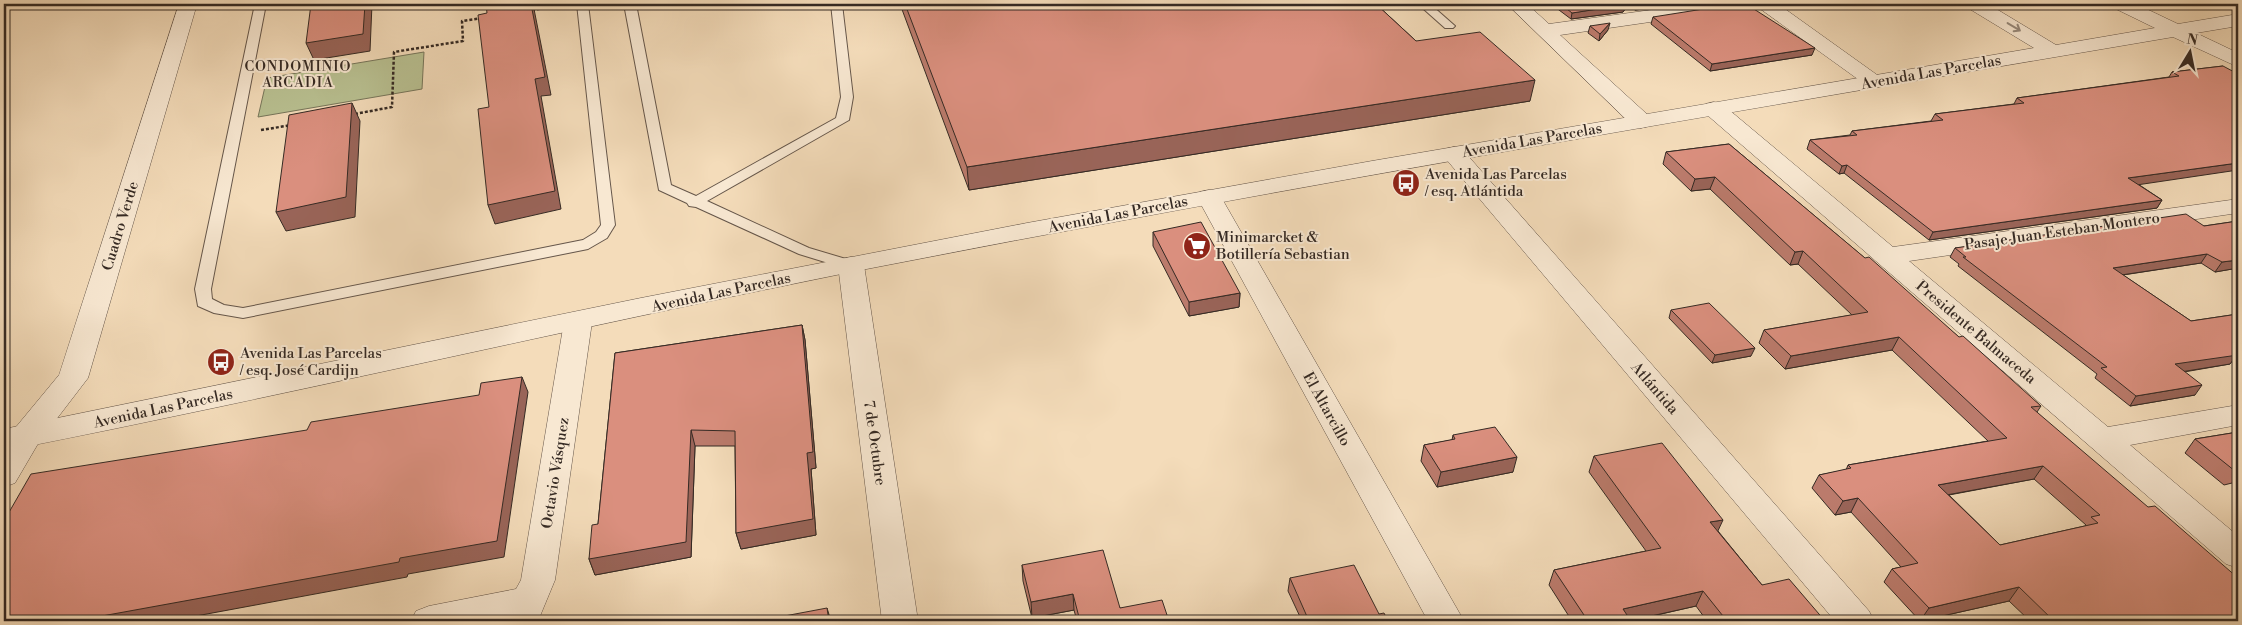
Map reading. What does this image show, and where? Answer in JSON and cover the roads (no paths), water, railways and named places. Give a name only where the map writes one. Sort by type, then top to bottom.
[{"type":"street","name":"Cuadro Verde","points":[[4,475],[16,437],[73,378],[188,4]]},
{"type":"street","points":[[1516,4],[1641,120]]},
{"type":"street","points":[[1545,31],[1733,4]]},
{"type":"street","points":[[1766,4],[1873,81]]},
{"type":"street","points":[[1975,4],[2053,51]]},
{"type":"street","points":[[2121,4],[2238,61]]},
{"type":"street","name":"Avenida Las Parcelas","points":[[16,437],[851,265],[1209,197],[1641,120],[2238,20]]},
{"type":"street","name":"Presidente Balmaceda","points":[[1714,109],[2238,555]]},
{"type":"street","name":"Atlántida","points":[[1454,154],[1856,621]]},
{"type":"street","name":"El Altarcillo","points":[[1209,197],[1446,621]]},
{"type":"street","name":"Pasaje Juan Esteban Montero","points":[[1886,256],[2238,206]]},
{"type":"street","name":"7 de Octubre","points":[[851,265],[900,621]]},
{"type":"street","name":"Octavio Vásquez","points":[[524,611],[538,580],[578,322]]},
{"type":"street","points":[[2101,439],[2238,415]]},
{"type":"street","points":[[429,621],[524,611]]},
{"type":"lane","points":[[260,4],[203,289],[204,302],[220,309],[243,313],[588,244],[602,235],[608,225],[582,4]]},
{"type":"lane","points":[[630,4],[664,187],[694,203],[804,251],[851,265]]},
{"type":"lane","points":[[694,203],[842,120],[846,97],[837,4]]},
{"type":"lane","points":[[1423,4],[1449,26]]},
{"type":"place","name":"Avenida Las Parcelas / esq. Atlántida","points":[[1406,183]]},
{"type":"place","name":"Minimarcket & Botillería Sebastian","points":[[1197,246]]},
{"type":"place","name":"Avenida Las Parcelas / esq. José Cardijn","points":[[221,362]]},
{"type":"district","name":"CONDOMINIO ARCADIA","points":[[298,74]]}]
